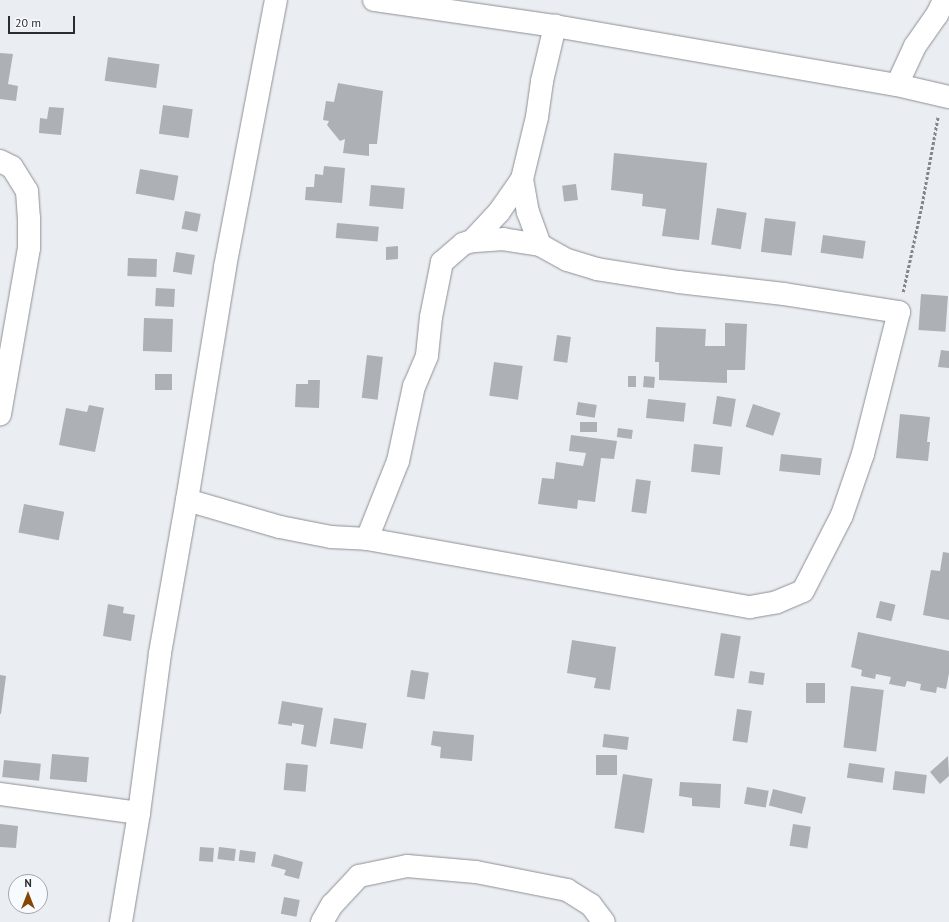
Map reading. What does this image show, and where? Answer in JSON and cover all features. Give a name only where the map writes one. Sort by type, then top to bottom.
[{"type":"street","points":[[121,922],[139,813],[160,653],[187,500],[225,267],[276,0]]},
{"type":"street","points":[[374,0],[475,7],[555,26],[897,86],[945,96]]},
{"type":"street","points":[[897,86],[916,46],[937,15],[944,0]]},
{"type":"street","points":[[472,241],[499,212],[522,179],[537,116],[542,81],[555,26]]},
{"type":"street","points":[[0,161],[12,167],[27,191],[29,218],[29,248],[0,415]]},
{"type":"street","points":[[522,179],[528,212],[540,246]]},
{"type":"street","points":[[187,500],[280,527],[331,537],[366,539],[750,606],[777,602],[802,591],[842,515],[863,454],[899,312],[784,294],[679,282],[597,269],[567,260],[540,246],[504,239],[472,241],[463,244],[442,262],[431,317],[427,356],[414,386],[398,461],[366,539]]},
{"type":"street","points":[[0,794],[139,813]]},
{"type":"street","points":[[322,922],[332,905],[359,876],[407,866],[476,872],[567,890],[591,906],[604,922]]},
{"type":"path","points":[[899,312],[945,96]]},
{"type":"building","points":[[0,53],[13,54],[8,84],[18,86],[16,101],[0,99]]},
{"type":"building","points":[[108,57],[159,64],[156,88],[105,81]]},
{"type":"building","points":[[338,83],[383,91],[377,144],[369,144],[369,156],[343,153],[345,139],[340,141],[327,125],[329,121],[323,120],[326,101],[334,102]]},
{"type":"building","points":[[163,105],[193,109],[189,138],[159,134]]},
{"type":"building","points":[[49,107],[64,108],[61,135],[39,133],[40,118],[47,119]]},
{"type":"building","points":[[614,153],[707,163],[699,240],[662,236],[666,209],[642,206],[643,194],[611,190]]},
{"type":"building","points":[[324,166],[345,168],[342,203],[305,200],[306,187],[314,187],[315,174],[323,175]]},
{"type":"building","points":[[140,169],[178,176],[174,200],[136,194]]},
{"type":"building","points":[[576,184],[578,200],[564,202],[562,186]]},
{"type":"building","points":[[371,185],[405,188],[403,209],[369,206]]},
{"type":"building","points":[[717,208],[747,213],[741,249],[711,245]]},
{"type":"building","points":[[185,211],[201,214],[197,232],[182,229]]},
{"type":"building","points":[[765,218],[796,222],[792,256],[761,252]]},
{"type":"building","points":[[337,223],[379,227],[378,242],[336,238]]},
{"type":"building","points":[[823,235],[866,241],[863,259],[820,253]]},
{"type":"building","points":[[398,246],[398,259],[386,260],[386,247]]},
{"type":"building","points":[[176,252],[195,255],[192,275],[173,272]]},
{"type":"building","points":[[128,258],[157,259],[156,277],[127,276]]},
{"type":"building","points":[[156,288],[175,289],[174,307],[155,306]]},
{"type":"building","points":[[921,294],[948,296],[945,332],[918,330]]},
{"type":"building","points":[[144,318],[173,319],[172,352],[143,351]]},
{"type":"building","points":[[725,323],[747,324],[745,370],[727,370],[727,383],[659,380],[659,362],[655,362],[656,327],[706,329],[705,346],[725,346]]},
{"type":"building","points":[[557,335],[571,337],[567,363],[553,361]]},
{"type":"building","points":[[941,350],[949,351],[949,368],[938,367]]},
{"type":"building","points":[[367,355],[383,357],[378,400],[362,398]]},
{"type":"building","points":[[494,362],[523,366],[518,400],[489,396]]},
{"type":"building","points":[[155,374],[172,374],[172,390],[155,390]]},
{"type":"building","points":[[628,376],[636,376],[636,387],[628,387]]},
{"type":"building","points":[[644,376],[655,377],[654,388],[643,387]]},
{"type":"building","points":[[308,380],[320,380],[319,408],[295,407],[296,384],[308,384]]},
{"type":"building","points":[[717,396],[736,399],[731,427],[713,424]]},
{"type":"building","points":[[648,399],[686,403],[684,422],[646,418]]},
{"type":"building","points":[[578,402],[597,405],[595,418],[576,415]]},
{"type":"building","points":[[753,404],[781,413],[773,436],[746,427]]},
{"type":"building","points":[[89,405],[104,408],[95,452],[59,445],[66,408],[87,412]]},
{"type":"building","points":[[900,414],[930,417],[927,442],[930,442],[928,461],[896,458]]},
{"type":"building","points":[[580,422],[597,422],[597,432],[580,432]]},
{"type":"building","points":[[618,428],[633,430],[632,439],[617,437]]},
{"type":"building","points":[[571,435],[617,441],[614,459],[601,458],[595,502],[578,500],[577,509],[538,504],[542,478],[554,479],[556,462],[583,466],[586,453],[569,451]]},
{"type":"building","points":[[694,444],[723,447],[720,475],[691,472]]},
{"type":"building","points":[[781,454],[822,458],[820,475],[779,471]]},
{"type":"building","points":[[636,479],[651,481],[646,514],[631,512]]},
{"type":"building","points":[[24,504],[64,512],[59,540],[18,532]]},
{"type":"building","points":[[943,552],[949,553],[949,620],[923,615],[931,570],[940,571]]},
{"type":"building","points":[[880,601],[896,605],[891,621],[876,617]]},
{"type":"building","points":[[108,604],[124,607],[123,613],[135,615],[131,641],[103,636]]},
{"type":"building","points":[[858,632],[949,651],[949,673],[946,689],[937,687],[936,693],[920,690],[921,684],[907,681],[905,687],[889,684],[891,677],[876,674],[875,679],[861,676],[862,670],[851,667]]},
{"type":"building","points":[[721,633],[741,636],[734,679],[714,675]]},
{"type":"building","points":[[572,640],[616,647],[610,690],[594,688],[596,678],[567,673]]},
{"type":"building","points":[[411,670],[429,673],[425,699],[407,697]]},
{"type":"building","points":[[750,671],[765,673],[763,685],[748,683]]},
{"type":"building","points":[[0,675],[6,676],[1,714],[0,714]]},
{"type":"building","points":[[806,683],[825,683],[825,703],[806,703]]},
{"type":"building","points":[[851,686],[884,690],[876,752],[843,748]]},
{"type":"building","points":[[282,701],[323,708],[316,747],[301,744],[304,725],[292,723],[292,726],[278,724]]},
{"type":"building","points":[[737,709],[752,711],[747,743],[733,741]]},
{"type":"building","points":[[334,718],[367,723],[363,749],[330,744]]},
{"type":"building","points":[[433,731],[474,735],[472,761],[440,758],[441,747],[431,745]]},
{"type":"building","points":[[604,734],[629,737],[627,750],[602,747]]},
{"type":"building","points":[[52,754],[89,757],[87,782],[50,779]]},
{"type":"building","points":[[596,755],[617,755],[617,775],[596,775]]},
{"type":"building","points":[[948,756],[949,776],[940,784],[930,772]]},
{"type":"building","points":[[4,760],[41,764],[39,781],[2,777]]},
{"type":"building","points":[[286,763],[308,765],[306,792],[284,790]]},
{"type":"building","points":[[849,763],[885,768],[883,783],[847,778]]},
{"type":"building","points":[[895,771],[927,775],[924,794],[893,790]]},
{"type":"building","points":[[623,774],[653,779],[644,833],[614,828]]},
{"type":"building","points":[[680,782],[721,784],[720,808],[692,806],[692,798],[679,796]]},
{"type":"building","points":[[747,787],[769,791],[766,808],[744,804]]},
{"type":"building","points":[[773,789],[806,797],[802,814],[769,805]]},
{"type":"building","points":[[0,824],[18,826],[16,848],[0,847]]},
{"type":"building","points":[[793,824],[811,827],[807,849],[790,846]]},
{"type":"building","points":[[200,847],[214,848],[213,862],[199,861]]},
{"type":"building","points":[[219,847],[236,849],[234,861],[218,859]]},
{"type":"building","points":[[240,850],[256,852],[255,863],[239,861]]},
{"type":"building","points":[[274,854],[303,862],[299,879],[284,875],[286,870],[271,866]]},
{"type":"building","points":[[284,897],[300,900],[296,917],[281,914]]}]
